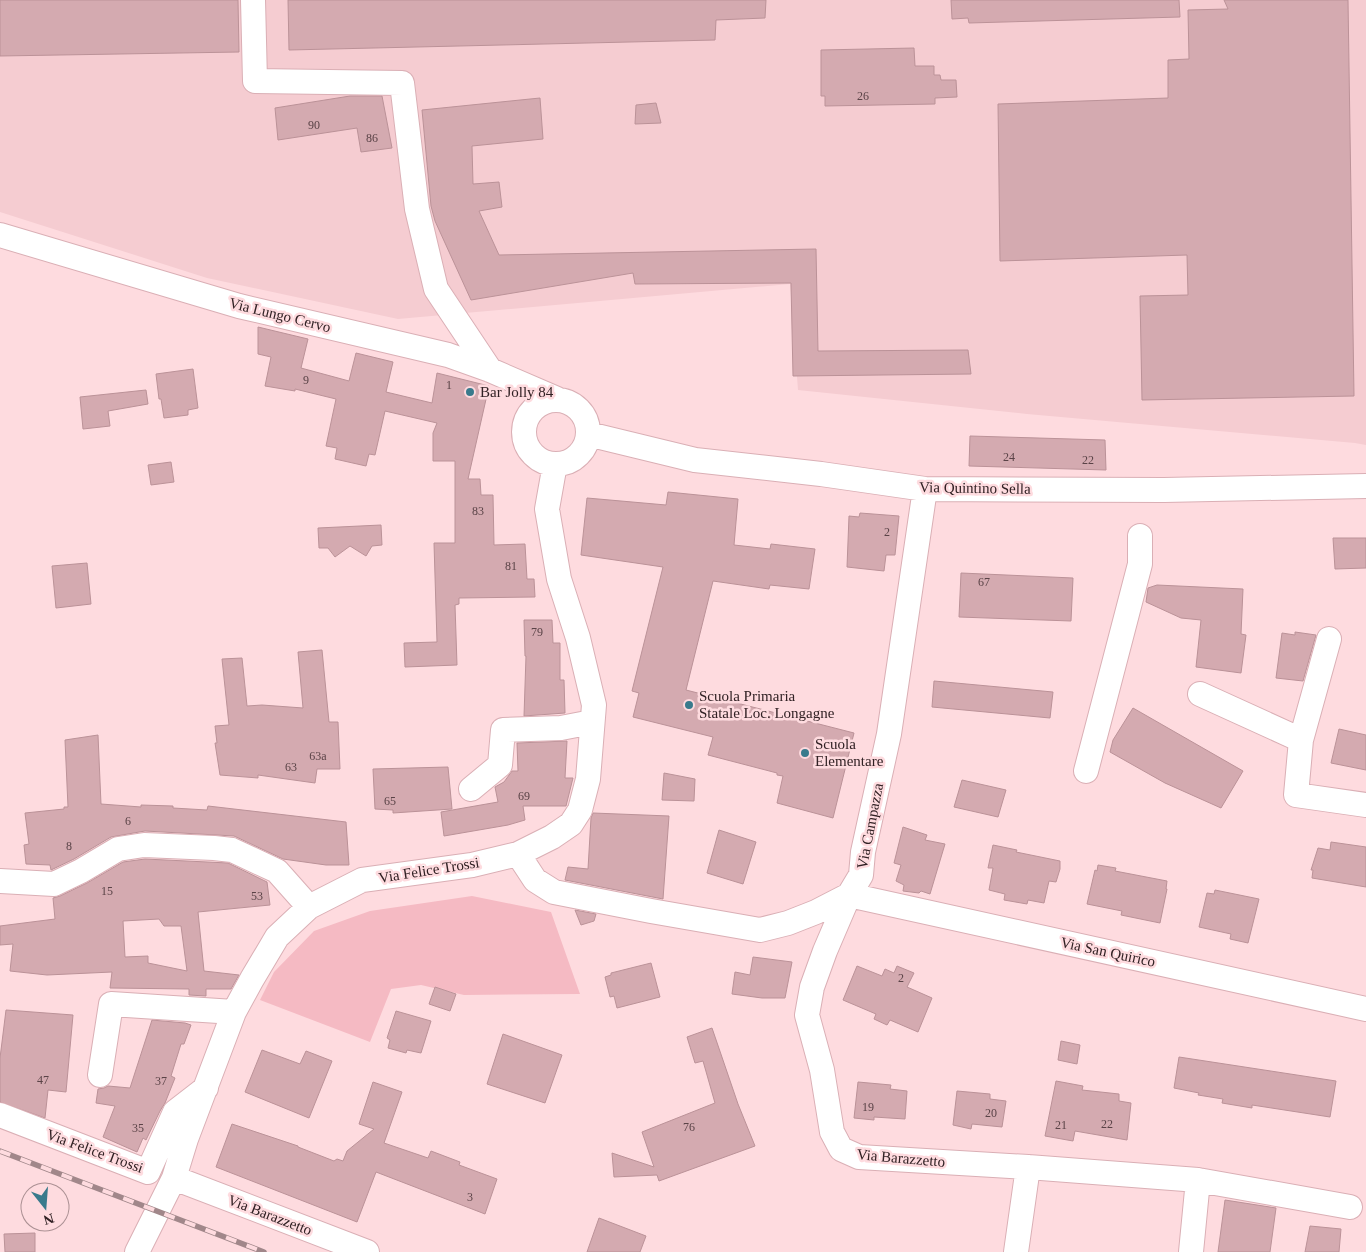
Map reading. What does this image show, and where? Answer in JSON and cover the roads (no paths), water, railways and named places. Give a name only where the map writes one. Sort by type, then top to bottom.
[{"type":"street","points":[[253,0],[255,81],[402,83],[417,209],[436,289],[490,370]]},
{"type":"street","name":"Via Lungo Cervo","points":[[0,236],[239,306],[448,355],[520,382],[557,399]]},
{"type":"street","points":[[520,382],[524,438],[528,448],[535,456],[544,462],[565,463],[574,459],[581,452],[586,444],[588,434],[588,424],[584,414],[577,406],[557,399],[548,400],[532,410],[524,427]]},
{"type":"street","name":"Via Quintino Sella","points":[[588,434],[695,460],[821,474],[925,489],[1164,490],[1366,486]]},
{"type":"street","name":"Via Felice Trossi","points":[[136,1252],[174,1178],[186,1138],[234,1012],[277,937],[309,907],[362,880],[472,865],[518,854],[552,837],[571,824],[580,810],[588,779],[594,705],[578,638],[559,580],[547,509],[555,464]]},
{"type":"street","name":"Via Campazza","points":[[849,895],[861,875],[863,852],[889,734],[925,489]]},
{"type":"street","points":[[1086,771],[1140,564],[1140,536]]},
{"type":"street","points":[[1329,639],[1301,740],[1296,795],[1366,805]]},
{"type":"street","points":[[1200,694],[1301,740]]},
{"type":"street","points":[[471,789],[500,765],[503,730],[561,728],[592,722]]},
{"type":"street","points":[[0,881],[54,884],[81,871],[118,848],[144,845],[214,848],[232,850],[277,871],[309,907]]},
{"type":"street","points":[[518,854],[535,880],[554,892],[760,930],[788,923],[816,912],[849,895]]},
{"type":"street","name":"Via San Quirico","points":[[849,895],[1366,1009]]},
{"type":"street","name":"Via Barazzetto","points":[[849,895],[812,987],[807,1015],[822,1070],[832,1132],[841,1149],[859,1157],[1198,1180],[1350,1207]]},
{"type":"street","points":[[100,1075],[111,1004],[234,1012]]},
{"type":"street","name":"Via Felice Trossi","points":[[0,1115],[148,1172],[175,1112],[206,1088]]},
{"type":"street","points":[[1016,1252],[1028,1167]]},
{"type":"street","name":"Via Barazzetto","points":[[174,1178],[367,1252]]},
{"type":"street","points":[[1191,1252],[1198,1180]]},
{"type":"railway","points":[[0,1151],[264,1252]]},
{"type":"place","name":"Bar Jolly 84","points":[[470,392]]},
{"type":"place","name":"Scuola Primaria Statale Loc. Longagne","points":[[689,705]]},
{"type":"place","name":"Scuola Elementare","points":[[805,753]]}]
